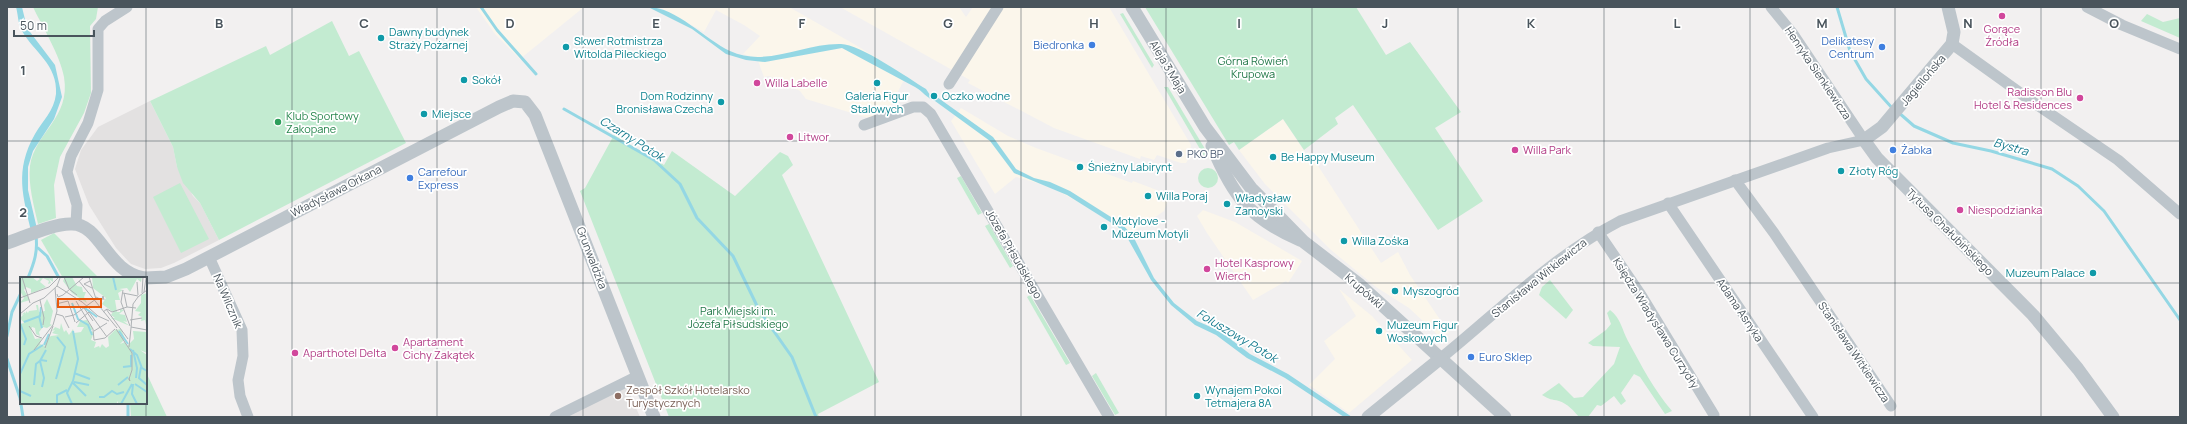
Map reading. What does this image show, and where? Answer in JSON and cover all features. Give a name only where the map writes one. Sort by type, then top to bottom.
[{"type":"street","points":[[7,243],[65,224],[76,224],[77,205],[67,172],[71,156],[88,123],[98,90],[98,29],[105,21],[127,7]]},
{"type":"street","points":[[949,84],[998,7]]},
{"type":"street","name":"Aleja 3 Maja","points":[[1132,7],[1205,127],[1238,171]]},
{"type":"street","name":"Henryka Sienkiewicza","points":[[1771,7],[1793,34],[1864,140]]},
{"type":"street","name":"Jagiellońska","points":[[1864,140],[1886,123],[1952,44],[1954,32],[1948,7]]},
{"type":"street","points":[[2087,7],[2122,25],[2180,49]]},
{"type":"street","points":[[1952,44],[2030,100],[2118,160],[2180,214]]},
{"type":"street","name":"Władysława Orkana","points":[[147,278],[159,278],[172,275],[499,107],[513,101],[525,102]]},
{"type":"street","name":"Grunwaldzka","points":[[525,102],[535,115],[654,417]]},
{"type":"street","name":"Józefa Piłsudskiego","points":[[864,126],[907,109],[923,108],[934,119],[1109,417]]},
{"type":"street","name":"Aleja 3 Maja","points":[[1205,127],[1226,178]]},
{"type":"street","name":"Stanisława Witkiewicza","points":[[1441,358],[1565,255],[1598,232],[1633,215],[1828,148],[1864,140]]},
{"type":"street","name":"Tytusa Chałubińskiego","points":[[1864,140],[1877,158],[2033,314],[2078,368],[2111,416]]},
{"type":"street","points":[[1226,178],[1234,171],[1238,171]]},
{"type":"street","name":"Krupówki","points":[[1238,171],[1304,242],[1360,285],[1506,417]]},
{"type":"street","name":"Krupówki","points":[[1226,178],[1244,204],[1262,220],[1282,232],[1304,242]]},
{"type":"street","name":"Stanisława Witkiewicza","points":[[1735,180],[1774,234],[1891,406]]},
{"type":"street","name":"Adama Asnyka","points":[[1668,203],[1813,417]]},
{"type":"street","points":[[1262,220],[1270,217],[1273,210]]},
{"type":"street","name":"Władysława Orkana","points":[[76,224],[90,230],[122,270],[142,277]]},
{"type":"street","name":"Księdza Władysława Curzydły","points":[[1598,232],[1641,295],[1714,415]]},
{"type":"street","name":"Na Wilcznik","points":[[209,257],[242,330],[243,356],[238,380],[240,396],[248,417]]},
{"type":"street","points":[[1368,417],[1441,358]]},
{"type":"street","points":[[555,417],[638,376]]},
{"type":"shaded area","points":[[476,7],[584,7],[520,59],[495,34]]},
{"type":"shaded area","points":[[659,7],[789,7],[906,76],[889,109],[868,118],[806,99],[800,91],[785,83],[769,76],[764,77],[757,58],[743,54],[760,36],[744,25],[716,10],[704,32]]},
{"type":"shaded area","points":[[840,7],[959,7],[966,17],[973,7],[1109,7],[1191,145],[1189,158],[1186,163],[1181,163],[1157,155],[1154,160],[1141,156],[1140,159],[1054,128],[968,83],[970,80]]},
{"type":"shaded area","points":[[150,101],[173,147],[177,167],[193,196],[200,203],[219,240],[174,263],[161,268],[145,269],[131,264],[116,248],[89,205],[75,169],[81,150],[98,127]]},
{"type":"shaded area","points":[[961,108],[1008,136],[1036,148],[1132,183],[1133,181],[1170,195],[1164,211],[1127,236],[1103,216],[1051,187],[1016,177],[995,194],[951,121]]},
{"type":"shaded area","points":[[1283,119],[1306,154],[1309,152],[1381,263],[1398,252],[1410,275],[1449,333],[1440,337],[1409,308],[1376,287],[1331,250],[1265,184],[1239,150]]},
{"type":"shaded area","points":[[1203,210],[1235,222],[1302,261],[1288,283],[1286,281],[1253,300],[1197,216]]},
{"type":"shaded area","points":[[1339,289],[1372,316],[1412,360],[1349,413],[1309,385],[1335,359],[1324,341],[1356,316]]},
{"type":"shaded area","name":"Zespół Szkół Hotelarsko Turystycznych","points":[[626,385],[640,417],[562,417]]},
{"type":"green space","points":[[33,7],[98,7],[96,19],[90,26],[91,93],[84,113],[60,157],[54,185],[56,218],[38,224],[33,203],[30,166],[33,154],[38,144],[58,114],[65,91],[64,77],[59,60]]},
{"type":"green space","name":"Górna Rówień Krupowa","points":[[1145,7],[1356,7],[1386,55],[1410,42],[1461,112],[1435,128],[1483,201],[1438,230],[1353,105],[1335,118],[1338,124],[1304,150],[1283,119],[1239,150],[1234,142],[1229,145]]},
{"type":"green space","points":[[1123,13],[1154,65],[1152,68],[1120,14]]},
{"type":"green space","points":[[2147,14],[2163,22],[2180,18],[2180,38],[2141,21]]},
{"type":"green space","name":"Klub Sportowy Zakopane","points":[[332,21],[349,56],[359,51],[406,143],[219,240],[200,203],[183,183],[177,167],[173,147],[150,101],[266,46],[270,55]]},
{"type":"green space","points":[[1164,87],[1168,87],[1208,154],[1204,156]]},
{"type":"green space","name":"Park Miejski im. Józefa Piłsudskiego","points":[[614,135],[664,165],[672,151],[735,196],[780,152],[788,156],[793,165],[782,175],[879,382],[818,414],[819,417],[669,417],[580,191],[585,188]]},
{"type":"green space","points":[[1208,168],[1215,171],[1218,178],[1215,185],[1208,188],[1201,185],[1198,178],[1201,171]]},
{"type":"green space","points":[[961,176],[982,213],[978,215],[957,178]]},
{"type":"green space","points":[[180,183],[209,239],[181,253],[153,197]]},
{"type":"green space","points":[[989,224],[1013,266],[1010,268],[985,226]]},
{"type":"green space","points":[[54,233],[98,277],[62,277],[41,240]]},
{"type":"green space","points":[[1550,280],[1573,310],[1566,319],[1539,295],[1542,287]]},
{"type":"green space","points":[[1030,295],[1070,363],[1066,365],[1027,297]]},
{"type":"green space","points":[[1610,310],[1619,320],[1628,341],[1659,395],[1672,411],[1665,414],[1640,377],[1634,374],[1621,393],[1626,401],[1621,405],[1614,396],[1601,406],[1597,405],[1588,417],[1579,417],[1565,404],[1542,395],[1559,383],[1574,398],[1583,397],[1614,364],[1620,347],[1593,346],[1588,343],[1606,330],[1611,324],[1607,313]]},
{"type":"green space","points":[[1096,373],[1119,413],[1115,415],[1092,376]]},
{"type":"green space","points":[[147,374],[167,417],[131,417],[130,404],[147,404]]},
{"type":"water","points":[[16,7],[22,7],[27,28],[55,65],[62,97],[54,119],[33,151],[28,167],[28,190],[38,233],[32,235],[23,196],[22,172],[28,147],[48,115],[55,100],[56,84],[49,67],[22,31]]},
{"type":"water","points":[[648,7],[659,8],[669,12],[721,46],[744,56],[771,56],[813,47],[841,44],[860,49],[884,62],[926,89],[930,95],[937,97],[993,137],[1016,169],[1034,178],[1050,182],[1070,191],[1122,224],[1133,236],[1154,278],[1174,303],[1197,321],[1220,331],[1250,354],[1288,374],[1352,417],[1344,417],[1285,378],[1247,358],[1216,335],[1195,325],[1171,305],[1151,280],[1128,239],[1118,227],[1067,195],[1014,173],[990,141],[915,87],[842,48],[765,62],[746,60],[726,54],[692,29]]},
{"type":"waterway","name":"Czarny Potok","points":[[481,7],[497,30],[536,74]]},
{"type":"waterway","name":"Bystra","points":[[1837,7],[1850,51],[1866,79],[1893,109]]},
{"type":"waterway","name":"Czarny Potok","points":[[564,109],[654,160],[680,184],[697,218],[733,256],[759,310],[792,357],[816,417]]},
{"type":"waterway","name":"Bystra","points":[[1898,112],[1914,126],[1953,143],[1991,151],[2052,169],[2078,186],[2104,211],[2180,320]]},
{"type":"waterway","points":[[28,277],[35,257],[36,236]]},
{"type":"waterway","points":[[38,248],[47,256],[58,277]]},
{"type":"waterway","points":[[7,336],[12,312],[20,295]]},
{"type":"waterway","points":[[7,359],[20,398]]},
{"type":"waterway","points":[[21,404],[23,417]]},
{"type":"waterway","points":[[128,404],[128,417]]},
{"type":"place","name":"Gorące Źródła","points":[[2002,16]]},
{"type":"place","name":"Dawny budynek Straży Pożarnej","points":[[381,38]]},
{"type":"place","name":"Biedronka","points":[[1092,45]]},
{"type":"place","name":"Skwer Rotmistrza Witolda Pileckiego","points":[[566,47]]},
{"type":"place","name":"Delikatesy Centrum","points":[[1882,47]]},
{"type":"place","name":"Sokół","points":[[464,80]]},
{"type":"place","name":"Willa Labelle","points":[[757,83]]},
{"type":"place","name":"Galeria Figur Stalowych","points":[[877,83]]},
{"type":"place","name":"Oczko wodne","points":[[934,96]]},
{"type":"place","name":"Radisson Blu Hotel & Residences","points":[[2080,98]]},
{"type":"place","name":"Dom Rodzinny Bronisława Czecha","points":[[721,102]]},
{"type":"place","name":"Miejsce","points":[[424,114]]},
{"type":"place","name":"Klub Sportowy Zakopane","points":[[278,122]]},
{"type":"place","name":"Litwor","points":[[790,137]]},
{"type":"place","name":"Willa Park","points":[[1515,150]]},
{"type":"place","name":"Żabka","points":[[1893,150]]},
{"type":"place","name":"PKO BP","points":[[1179,154]]},
{"type":"place","name":"Be Happy Museum","points":[[1273,157]]},
{"type":"place","name":"Śnieżny Labirynt","points":[[1080,167]]},
{"type":"place","name":"Złoty Róg","points":[[1841,171]]},
{"type":"place","name":"Carrefour Express","points":[[410,178]]},
{"type":"place","name":"Willa Poraj","points":[[1148,196]]},
{"type":"place","name":"Władysław Zamoyski","points":[[1227,204]]},
{"type":"place","name":"Niespodzianka","points":[[1960,210]]},
{"type":"place","name":"Motylove - Muzeum Motyli","points":[[1104,227]]},
{"type":"place","name":"Willa Zośka","points":[[1344,241]]},
{"type":"place","name":"Hotel Kasprowy Wierch","points":[[1207,269]]},
{"type":"place","name":"Muzeum Palace","points":[[2093,273]]},
{"type":"place","name":"Myszogród","points":[[1395,291]]},
{"type":"place","name":"Muzeum Figur Woskowych","points":[[1379,331]]},
{"type":"place","name":"Apartament Cichy Zakątek","points":[[395,348]]},
{"type":"place","name":"Aparthotel Delta","points":[[295,353]]},
{"type":"place","name":"Euro Sklep","points":[[1471,357]]},
{"type":"place","name":"Zespół Szkół Hotelarsko Turystycznych","points":[[618,396]]},
{"type":"place","name":"Wynajem Pokoi Tetmajera 8A","points":[[1197,396]]},
{"type":"water label","name":"Foluszowy Potok","points":[[1237,336]]}]
